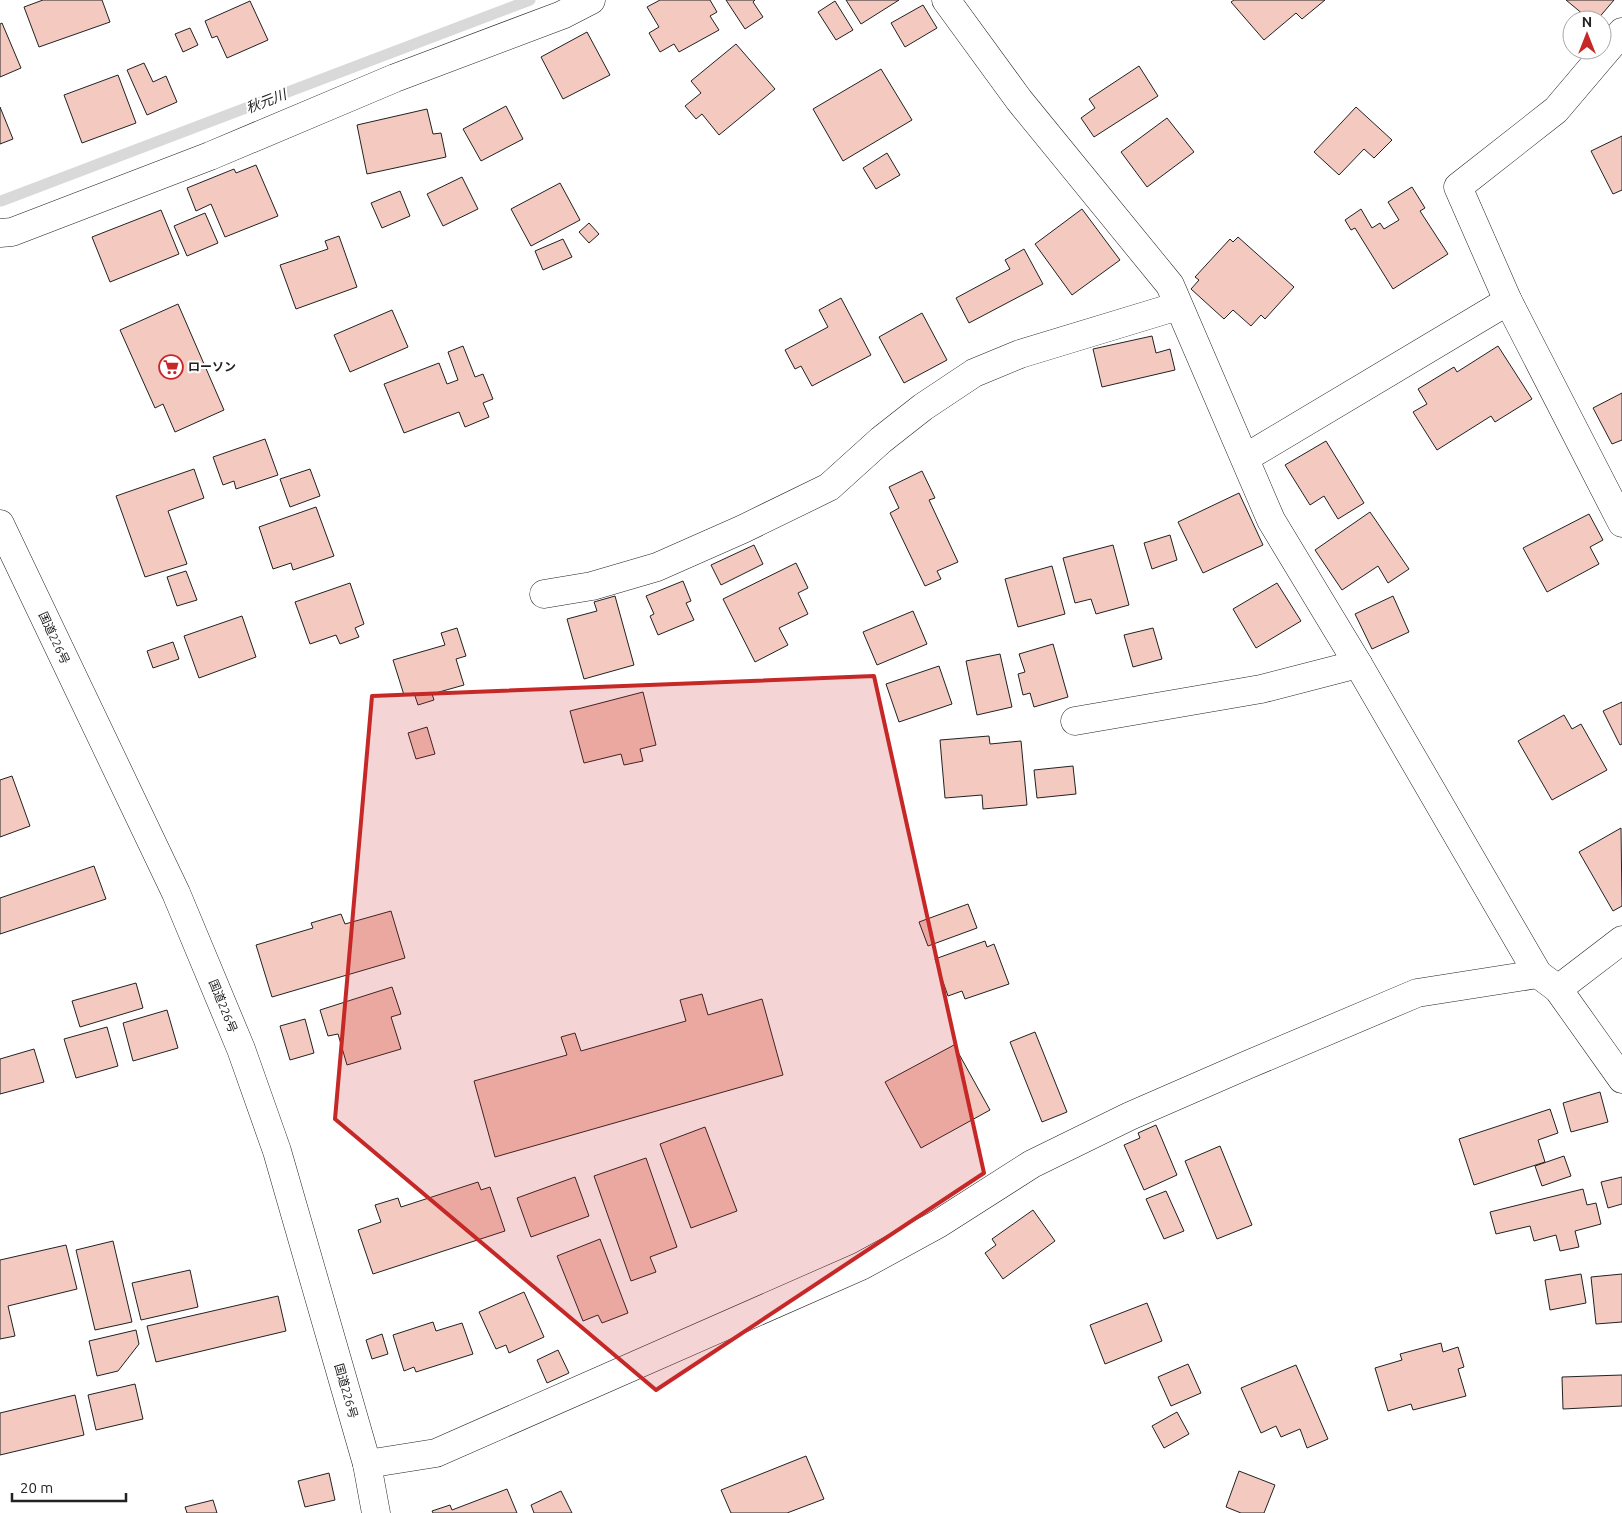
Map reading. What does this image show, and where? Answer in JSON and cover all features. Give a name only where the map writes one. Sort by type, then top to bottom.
[{"type":"main road","points":[[0,233],[12,232],[210,156],[395,78],[562,15],[591,0]]},
{"type":"main road","points":[[946,0],[1020,100],[1170,285],[1271,520],[1548,982],[1622,1079]]},
{"type":"main road","points":[[1622,32],[1556,110],[1458,187],[1508,301],[1622,523]]},
{"type":"main road","points":[[1245,458],[1508,301]]},
{"type":"main road","points":[[544,594],[592,586],[657,567],[743,529],[829,487],[881,440],[923,407],[974,373],[1020,354],[1178,306]]},
{"type":"main road","name":"国道226号","points":[[0,524],[176,893],[241,1049],[277,1151],[368,1464],[376,1513]]},
{"type":"main road","points":[[1075,721],[1260,689],[1358,664]]},
{"type":"main road","points":[[368,1464],[436,1453],[861,1266],[938,1224],[1032,1164],[1050,1155],[1130,1116],[1417,993],[1548,982],[1622,940]]},
{"type":"highlighted area","points":[[874,676],[984,1173],[656,1390],[335,1119],[372,696]]},
{"type":"building","points":[[43,0],[102,0],[110,22],[39,47],[24,7]]},
{"type":"building","points":[[660,0],[710,0],[717,12],[710,16],[719,30],[679,52],[674,44],[660,52],[649,33],[659,27],[647,7]]},
{"type":"building","points":[[726,0],[755,0],[753,2],[763,17],[745,29]]},
{"type":"building","points":[[846,0],[899,0],[861,24]]},
{"type":"building","points":[[1234,0],[1325,0],[1302,19],[1296,13],[1264,40],[1231,2]]},
{"type":"building","points":[[1566,0],[1614,0],[1606,10],[1578,10]]},
{"type":"building","points":[[250,1],[268,40],[227,58],[217,36],[212,38],[205,21]]},
{"type":"building","points":[[835,1],[853,30],[836,40],[818,12]]},
{"type":"building","points":[[923,5],[937,28],[905,47],[891,23]]},
{"type":"building","points":[[2,23],[21,68],[0,77],[0,24]]},
{"type":"building","points":[[190,28],[198,45],[183,52],[175,34]]},
{"type":"building","points":[[587,32],[610,75],[563,99],[541,57]]},
{"type":"building","points":[[736,44],[775,89],[719,135],[702,114],[696,119],[685,106],[701,93],[691,81]]},
{"type":"building","points":[[144,63],[153,82],[166,76],[177,102],[147,115],[127,70]]},
{"type":"building","points":[[1139,66],[1158,96],[1094,137],[1081,118],[1095,108],[1089,99]]},
{"type":"building","points":[[881,69],[912,120],[843,161],[813,109]]},
{"type":"building","points":[[118,75],[136,123],[82,143],[64,95]]},
{"type":"building","points":[[506,106],[523,139],[481,161],[463,129]]},
{"type":"building","points":[[0,107],[13,139],[0,144]]},
{"type":"building","points":[[1356,107],[1392,140],[1374,158],[1364,149],[1339,175],[1314,152]]},
{"type":"building","points":[[427,109],[433,134],[441,133],[446,157],[367,174],[357,125]]},
{"type":"building","points":[[1167,118],[1194,152],[1147,187],[1121,152]]},
{"type":"building","points":[[1622,136],[1622,190],[1613,194],[1591,151]]},
{"type":"building","points":[[887,153],[900,175],[876,189],[863,168]]},
{"type":"building","points":[[256,165],[278,216],[225,237],[211,204],[196,211],[187,188],[234,169],[236,173]]},
{"type":"building","points":[[462,177],[478,209],[443,226],[427,194]]},
{"type":"building","points":[[560,183],[580,220],[531,246],[511,209]]},
{"type":"building","points":[[1412,187],[1425,208],[1420,211],[1448,254],[1393,289],[1355,228],[1351,230],[1345,220],[1361,209],[1372,228],[1380,223],[1384,229],[1399,220],[1388,202]]},
{"type":"building","points":[[400,191],[410,216],[382,228],[371,203]]},
{"type":"building","points":[[1082,209],[1120,260],[1072,295],[1035,244]]},
{"type":"building","points":[[161,210],[179,254],[110,282],[92,237]]},
{"type":"building","points":[[205,213],[218,243],[187,256],[174,226]]},
{"type":"building","points":[[589,223],[599,234],[589,243],[579,232]]},
{"type":"building","points":[[339,236],[357,287],[296,309],[280,265],[328,249],[325,241]]},
{"type":"building","points":[[1238,237],[1294,287],[1265,319],[1261,315],[1251,326],[1233,310],[1224,319],[1191,289],[1199,280],[1195,277],[1230,239],[1233,242]]},
{"type":"building","points":[[563,239],[572,257],[543,270],[535,251]]},
{"type":"building","points":[[1024,249],[1043,284],[969,323],[956,298],[1010,269],[1005,260]]},
{"type":"building","points":[[841,298],[871,355],[812,386],[801,366],[795,369],[785,350],[828,327],[819,310]]},
{"type":"building","name":"ローソン","points":[[178,304],[224,410],[175,432],[163,404],[155,408],[120,330]]},
{"type":"building","points":[[392,310],[408,347],[350,372],[334,335]]},
{"type":"building","points":[[922,313],[947,360],[904,383],[879,337]]},
{"type":"building","points":[[1152,336],[1156,353],[1170,349],[1175,370],[1102,387],[1093,349]]},
{"type":"building","points":[[463,346],[475,377],[483,374],[493,399],[483,403],[489,417],[465,427],[459,412],[404,433],[384,384],[439,363],[447,384],[458,380],[448,352]]},
{"type":"building","points":[[1498,346],[1532,399],[1495,422],[1491,416],[1437,450],[1413,412],[1427,404],[1418,389],[1454,367],[1457,372]]},
{"type":"building","points":[[1622,393],[1622,440],[1612,444],[1593,408]]},
{"type":"building","points":[[265,439],[278,475],[236,489],[234,481],[223,485],[213,457]]},
{"type":"building","points":[[1326,441],[1364,503],[1338,519],[1324,496],[1310,505],[1285,465]]},
{"type":"building","points":[[194,469],[204,498],[168,511],[187,564],[145,577],[116,496]]},
{"type":"building","points":[[310,469],[320,496],[290,507],[280,479]]},
{"type":"building","points":[[922,471],[935,498],[929,500],[958,562],[937,571],[941,579],[925,586],[890,513],[899,508],[889,487]]},
{"type":"building","points":[[1239,493],[1263,545],[1203,573],[1178,522]]},
{"type":"building","points":[[316,507],[334,556],[293,570],[291,563],[273,569],[259,527]]},
{"type":"building","points":[[1370,512],[1409,569],[1388,583],[1378,566],[1342,590],[1315,550]]},
{"type":"building","points":[[1589,514],[1603,540],[1590,547],[1599,564],[1547,592],[1523,548]]},
{"type":"building","points":[[1170,535],[1177,560],[1152,569],[1144,543]]},
{"type":"building","points":[[754,545],[763,564],[721,585],[711,565]]},
{"type":"building","points":[[1113,545],[1129,605],[1096,614],[1091,599],[1075,603],[1063,558]]},
{"type":"building","points":[[796,563],[808,588],[798,593],[808,614],[779,628],[788,645],[755,662],[723,599]]},
{"type":"building","points":[[1052,566],[1065,614],[1018,627],[1005,579]]},
{"type":"building","points":[[186,571],[197,600],[177,606],[167,577]]},
{"type":"building","points":[[683,581],[691,601],[686,603],[694,620],[658,635],[650,616],[654,614],[646,596]]},
{"type":"building","points":[[350,583],[364,624],[355,628],[359,637],[340,644],[336,635],[310,644],[295,602]]},
{"type":"building","points":[[1277,583],[1301,621],[1256,648],[1233,609]]},
{"type":"building","points":[[615,596],[634,665],[584,679],[567,619],[597,611],[594,602]]},
{"type":"building","points":[[1393,596],[1409,632],[1372,649],[1355,614]]},
{"type":"building","points":[[913,611],[927,644],[877,665],[863,632]]},
{"type":"building","points":[[242,616],[256,657],[199,678],[184,636]]},
{"type":"building","points":[[457,628],[466,656],[456,659],[464,685],[432,694],[434,700],[418,705],[414,693],[404,695],[393,660],[445,645],[441,633]]},
{"type":"building","points":[[1153,628],[1162,659],[1133,667],[1124,635]]},
{"type":"building","points":[[173,642],[179,659],[153,668],[147,651]]},
{"type":"building","points":[[1053,644],[1068,697],[1034,707],[1030,693],[1023,695],[1018,674],[1025,672],[1019,654]]},
{"type":"building","points":[[1000,654],[1012,707],[977,715],[966,661]]},
{"type":"building","points":[[939,666],[952,704],[899,722],[886,684]]},
{"type":"building","points":[[643,692],[656,745],[640,749],[643,761],[624,765],[621,754],[584,763],[570,711]]},
{"type":"building","points":[[1622,702],[1622,744],[1620,745],[1603,711]]},
{"type":"building","points":[[1564,715],[1572,729],[1581,724],[1607,770],[1552,800],[1518,741]]},
{"type":"building","points":[[427,727],[435,754],[416,759],[408,733]]},
{"type":"building","points":[[989,736],[990,744],[1021,741],[1027,805],[983,809],[982,795],[945,798],[940,740]]},
{"type":"building","points":[[1073,766],[1076,794],[1037,798],[1034,770]]},
{"type":"building","points":[[12,776],[30,826],[0,837],[0,780]]},
{"type":"building","points":[[1621,828],[1622,906],[1613,911],[1579,852]]},
{"type":"building","points":[[94,866],[106,899],[0,934],[0,898]]},
{"type":"building","points":[[968,904],[977,928],[928,946],[919,922]]},
{"type":"building","points":[[391,911],[405,958],[272,997],[256,945],[313,928],[311,923],[341,914],[345,924]]},
{"type":"building","points":[[985,941],[987,947],[994,944],[1009,984],[965,999],[962,991],[948,996],[935,959]]},
{"type":"building","points":[[136,983],[143,1008],[80,1027],[72,1001]]},
{"type":"building","points":[[392,987],[401,1014],[391,1017],[401,1049],[347,1065],[338,1034],[328,1036],[320,1010]]},
{"type":"building","points":[[702,994],[708,1015],[762,999],[783,1075],[495,1157],[474,1081],[567,1055],[561,1037],[575,1033],[581,1051],[686,1021],[680,1000]]},
{"type":"building","points":[[167,1010],[178,1048],[133,1061],[123,1023]]},
{"type":"building","points":[[305,1019],[314,1053],[290,1060],[280,1026]]},
{"type":"building","points":[[107,1027],[118,1066],[76,1078],[64,1039]]},
{"type":"building","points":[[1035,1032],[1067,1112],[1042,1122],[1010,1042]]},
{"type":"building","points":[[954,1045],[990,1110],[921,1148],[885,1082]]},
{"type":"building","points":[[34,1049],[44,1082],[0,1094],[0,1059]]},
{"type":"building","points":[[1600,1092],[1608,1122],[1571,1132],[1563,1103]]},
{"type":"building","points":[[1550,1109],[1558,1133],[1538,1140],[1545,1162],[1474,1185],[1459,1139]]},
{"type":"building","points":[[1156,1125],[1177,1175],[1144,1190],[1124,1145],[1140,1138],[1138,1133]]},
{"type":"building","points":[[705,1127],[737,1211],[691,1228],[660,1144]]},
{"type":"building","points":[[1220,1146],[1252,1225],[1217,1239],[1185,1161]]},
{"type":"building","points":[[1564,1156],[1571,1176],[1542,1186],[1535,1166]]},
{"type":"building","points":[[646,1158],[677,1247],[650,1257],[656,1272],[631,1281],[594,1176]]},
{"type":"building","points":[[575,1177],[589,1216],[531,1237],[517,1198]]},
{"type":"building","points":[[1622,1177],[1622,1204],[1608,1208],[1601,1182]]},
{"type":"building","points":[[478,1182],[481,1190],[490,1187],[505,1231],[373,1274],[358,1230],[381,1222],[375,1205],[398,1198],[401,1207]]},
{"type":"building","points":[[1583,1189],[1587,1205],[1596,1203],[1601,1224],[1575,1231],[1579,1247],[1560,1251],[1556,1235],[1534,1241],[1530,1226],[1496,1234],[1490,1212]]},
{"type":"building","points":[[1166,1191],[1184,1231],[1164,1239],[1146,1199]]},
{"type":"building","points":[[1033,1210],[1055,1241],[1003,1279],[985,1253],[996,1245],[992,1239]]},
{"type":"building","points":[[600,1239],[628,1313],[602,1323],[598,1315],[583,1321],[557,1256]]},
{"type":"building","points":[[113,1241],[132,1322],[95,1330],[76,1250]]},
{"type":"building","points":[[66,1245],[77,1289],[8,1306],[15,1336],[0,1339],[0,1260]]},
{"type":"building","points":[[190,1270],[198,1307],[141,1320],[132,1283]]},
{"type":"building","points":[[1581,1274],[1586,1303],[1550,1310],[1545,1280]]},
{"type":"building","points":[[1622,1274],[1622,1322],[1596,1324],[1591,1277]]},
{"type":"building","points":[[524,1292],[544,1337],[509,1353],[506,1345],[496,1349],[479,1312]]},
{"type":"building","points":[[278,1296],[286,1331],[156,1362],[147,1326]]},
{"type":"building","points":[[1147,1303],[1162,1341],[1105,1364],[1090,1325]]},
{"type":"building","points":[[433,1322],[436,1331],[462,1323],[473,1354],[416,1372],[414,1367],[404,1371],[393,1335]]},
{"type":"building","points":[[136,1330],[139,1344],[118,1371],[97,1376],[89,1341]]},
{"type":"building","points":[[382,1334],[388,1354],[372,1359],[366,1340]]},
{"type":"building","points":[[1441,1343],[1443,1352],[1458,1347],[1464,1367],[1458,1369],[1466,1396],[1413,1410],[1411,1404],[1388,1411],[1375,1368],[1402,1360],[1400,1354]]},
{"type":"building","points":[[558,1350],[569,1373],[547,1383],[537,1360]]},
{"type":"building","points":[[1188,1364],[1201,1393],[1171,1406],[1158,1377]]},
{"type":"building","points":[[1296,1365],[1328,1439],[1307,1448],[1300,1429],[1281,1437],[1276,1426],[1261,1433],[1241,1388]]},
{"type":"building","points":[[1622,1375],[1622,1406],[1563,1409],[1562,1377]]},
{"type":"building","points":[[135,1384],[143,1419],[96,1430],[88,1395]]},
{"type":"building","points":[[75,1395],[84,1435],[0,1455],[0,1413]]},
{"type":"building","points":[[1177,1412],[1189,1434],[1164,1448],[1152,1426]]},
{"type":"building","points":[[806,1456],[824,1499],[787,1513],[731,1513],[721,1490]]},
{"type":"building","points":[[1239,1471],[1275,1485],[1264,1513],[1241,1513],[1226,1507]]},
{"type":"building","points":[[329,1473],[335,1500],[305,1507],[298,1481]]},
{"type":"building","points":[[507,1489],[517,1513],[433,1513],[432,1511],[450,1505],[452,1510]]},
{"type":"building","points":[[561,1491],[572,1513],[534,1513],[531,1505]]},
{"type":"building","points":[[213,1500],[217,1513],[187,1513],[185,1507]]},
{"type":"waterway","name":"秋元川","points":[[1,201],[530,0]]},
{"type":"place","name":"ローソン","points":[[171,367]]}]
